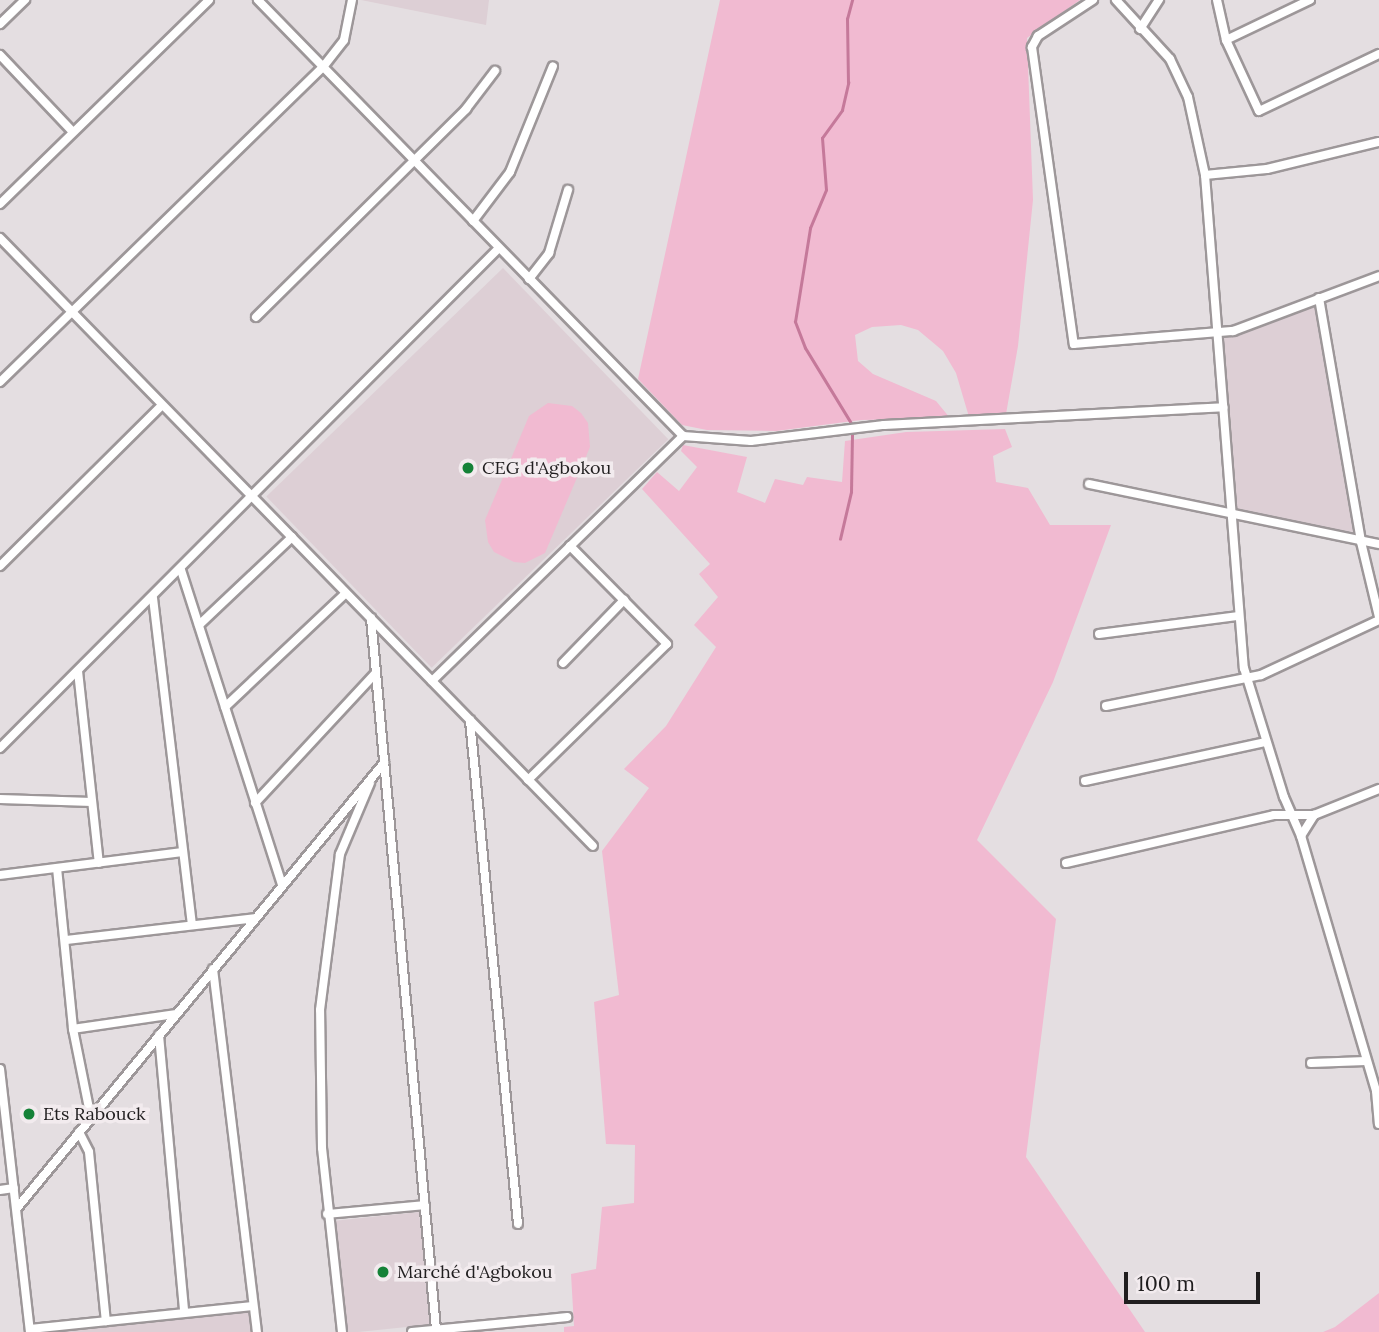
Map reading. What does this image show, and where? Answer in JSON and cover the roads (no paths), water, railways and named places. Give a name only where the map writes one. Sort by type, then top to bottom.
[{"type":"street","points":[[0,24],[25,0]]},
{"type":"street","points":[[0,204],[209,0]]},
{"type":"street","points":[[258,0],[683,436],[751,441],[860,428],[1224,407]]},
{"type":"street","points":[[0,382],[323,67],[344,40],[352,0]]},
{"type":"street","points":[[1093,0],[1038,36],[1032,47],[1074,344],[1218,334],[1379,276]]},
{"type":"street","points":[[1115,0],[1178,73],[1205,175],[1235,517],[1237,616],[1246,678],[1284,797],[1301,836],[1366,1061],[1378,1090],[1379,1124]]},
{"type":"street","points":[[1140,29],[1159,0]]},
{"type":"street","points":[[1217,0],[1226,40],[1259,111],[1379,54]]},
{"type":"street","points":[[1226,40],[1310,0]]},
{"type":"street","points":[[0,55],[72,131]]},
{"type":"street","points":[[473,221],[510,172],[552,66]]},
{"type":"street","points":[[257,317],[466,109],[495,71]]},
{"type":"street","points":[[1205,175],[1267,169],[1379,142]]},
{"type":"street","points":[[529,279],[548,253],[568,190]]},
{"type":"street","points":[[0,238],[593,846]]},
{"type":"street","points":[[0,748],[181,570],[499,248]]},
{"type":"street","points":[[1106,706],[1246,678],[1280,667],[1379,619],[1361,542],[1319,298]]},
{"type":"street","points":[[0,566],[162,405]]},
{"type":"street","points":[[432,681],[683,436]]},
{"type":"street","points":[[1089,484],[1235,517],[1379,544]]},
{"type":"street","points":[[199,625],[292,537]]},
{"type":"street","points":[[528,780],[667,643],[570,546]]},
{"type":"street","points":[[181,570],[282,885]]},
{"type":"street","points":[[225,707],[346,593]]},
{"type":"street","points":[[153,598],[192,924]]},
{"type":"street","points":[[563,663],[624,600]]},
{"type":"street","points":[[1099,634],[1237,616]]},
{"type":"street","points":[[371,618],[436,1329]]},
{"type":"street","points":[[78,671],[99,863]]},
{"type":"street","points":[[255,803],[375,674]]},
{"type":"street","points":[[470,720],[518,1224]]},
{"type":"street","points":[[0,732],[8,740]]},
{"type":"street","points":[[1085,781],[1265,741]]},
{"type":"street","points":[[17,1208],[384,763]]},
{"type":"street","points":[[342,1332],[327,1214],[319,1100],[320,1010],[340,853],[376,771]]},
{"type":"street","points":[[1066,863],[1273,815],[1314,815],[1379,789]]},
{"type":"street","points":[[1273,815],[1284,797]]},
{"type":"street","points":[[0,799],[92,802]]},
{"type":"street","points":[[1301,836],[1314,815]]},
{"type":"street","points":[[0,875],[183,852]]},
{"type":"street","points":[[57,868],[74,1029],[91,1118]]},
{"type":"street","points":[[66,940],[255,918]]},
{"type":"street","points":[[213,969],[257,1332]]},
{"type":"street","points":[[74,1029],[176,1014]]},
{"type":"street","points":[[159,1035],[184,1312]]},
{"type":"street","points":[[1311,1063],[1366,1061]]},
{"type":"street","points":[[0,1069],[30,1330],[253,1306]]},
{"type":"street","points":[[79,1132],[89,1152],[106,1321]]},
{"type":"street","points":[[0,1190],[14,1188]]},
{"type":"street","points":[[327,1214],[425,1205]]},
{"type":"street","points":[[412,1332],[567,1317]]},
{"type":"waterway","points":[[852,0],[847,19],[848,83],[842,110],[822,138],[826,190],[810,228],[795,322],[805,348],[852,425]]},
{"type":"waterway","points":[[840,539],[851,492],[852,432]]},
{"type":"place","name":"CEG d'Agbokou","points":[[468,468]]},
{"type":"place","name":"Ets Rabouck","points":[[29,1114]]},
{"type":"place","name":"Marché d'Agbokou","points":[[383,1272]]}]
